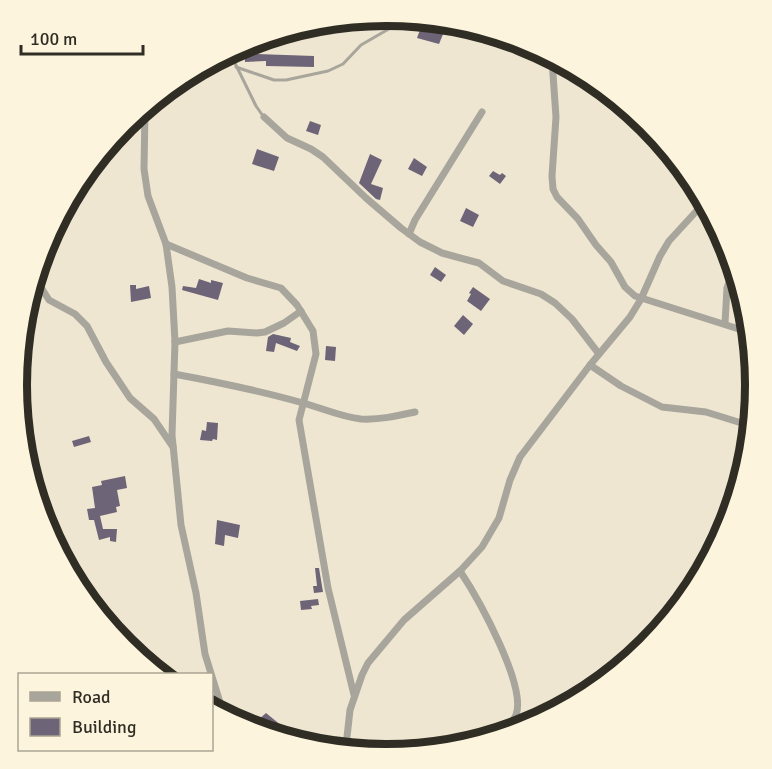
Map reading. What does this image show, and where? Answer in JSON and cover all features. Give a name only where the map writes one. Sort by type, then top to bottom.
[{"type":"street","points":[[552,67],[556,117],[552,176],[555,194],[578,219],[611,262],[625,287],[641,299],[741,329]]},
{"type":"street","points":[[409,234],[424,204],[482,112]]},
{"type":"street","points":[[264,117],[286,138],[311,148],[323,157],[347,182],[409,234],[431,248],[479,262],[503,281],[549,298],[570,316],[599,354]]},
{"type":"street","points":[[144,120],[144,169],[148,195],[166,244],[172,287],[175,342],[173,447],[181,525],[196,593],[205,654],[211,673]]},
{"type":"street","points":[[346,741],[348,720],[354,695],[368,663],[392,634],[427,599],[460,571],[482,547],[496,526],[510,480],[520,457],[590,365],[620,330],[641,299],[669,241],[699,208]]},
{"type":"street","points":[[166,244],[247,278],[277,286],[301,311],[313,331],[317,349],[299,420],[328,588],[354,695]]},
{"type":"street","points":[[725,323],[726,296],[730,282]]},
{"type":"street","points":[[41,287],[49,300],[75,314],[87,326],[106,362],[130,398],[153,419],[173,447]]},
{"type":"street","points":[[175,342],[228,331],[265,332],[301,311]]},
{"type":"street","points":[[590,365],[621,386],[662,407],[706,412],[743,424]]},
{"type":"street","points":[[174,374],[235,386],[349,417],[363,419],[393,417],[415,412]]},
{"type":"street","points":[[460,571],[487,615],[517,690],[518,706],[513,720]]},
{"type":"street","points":[[213,679],[220,702]]},
{"type":"lane","points":[[236,67],[265,78],[286,80],[328,71],[344,64],[361,45],[394,26]]},
{"type":"lane","points":[[233,60],[264,117]]},
{"type":"building","points":[[421,27],[445,31],[439,44],[417,38]]},
{"type":"building","points":[[257,50],[257,54],[314,56],[314,67],[266,66],[266,61],[245,62],[245,55]]},
{"type":"building","points":[[310,121],[321,125],[318,135],[306,131]]},
{"type":"building","points":[[257,149],[279,157],[274,171],[252,164]]},
{"type":"building","points":[[370,154],[382,160],[371,184],[383,188],[380,200],[359,183]]},
{"type":"building","points":[[414,158],[427,167],[422,176],[408,169]]},
{"type":"building","points":[[493,171],[506,176],[500,184],[489,176]]},
{"type":"building","points":[[466,208],[479,215],[473,227],[460,221]]},
{"type":"building","points":[[435,267],[446,275],[441,282],[430,275]]},
{"type":"building","points":[[199,279],[211,283],[211,280],[223,283],[218,300],[182,290],[183,286],[196,288]]},
{"type":"building","points":[[130,285],[136,285],[136,289],[149,286],[151,298],[131,302]]},
{"type":"building","points":[[473,287],[490,299],[481,311],[467,301]]},
{"type":"building","points":[[463,315],[473,324],[464,335],[454,326]]},
{"type":"building","points":[[273,334],[291,338],[290,342],[300,346],[297,351],[276,343],[274,352],[266,351],[268,337]]},
{"type":"building","points":[[326,346],[336,347],[335,361],[325,360]]},
{"type":"building","points":[[207,422],[218,423],[217,440],[200,440],[202,430],[206,431]]},
{"type":"building","points":[[89,436],[91,442],[74,447],[72,441]]},
{"type":"building","points":[[125,476],[127,488],[117,490],[120,506],[116,507],[117,512],[100,516],[103,529],[117,529],[116,542],[110,541],[110,537],[99,540],[94,520],[89,520],[87,509],[95,508],[92,487],[102,485],[101,481]]},
{"type":"building","points":[[217,520],[240,525],[238,538],[225,535],[224,546],[215,544]]},
{"type":"building","points":[[315,568],[319,568],[323,592],[314,593],[313,586],[317,586]]},
{"type":"building","points":[[318,599],[319,605],[311,606],[312,609],[301,610],[300,601]]},
{"type":"building","points":[[266,713],[282,726],[281,727],[259,720]]}]
